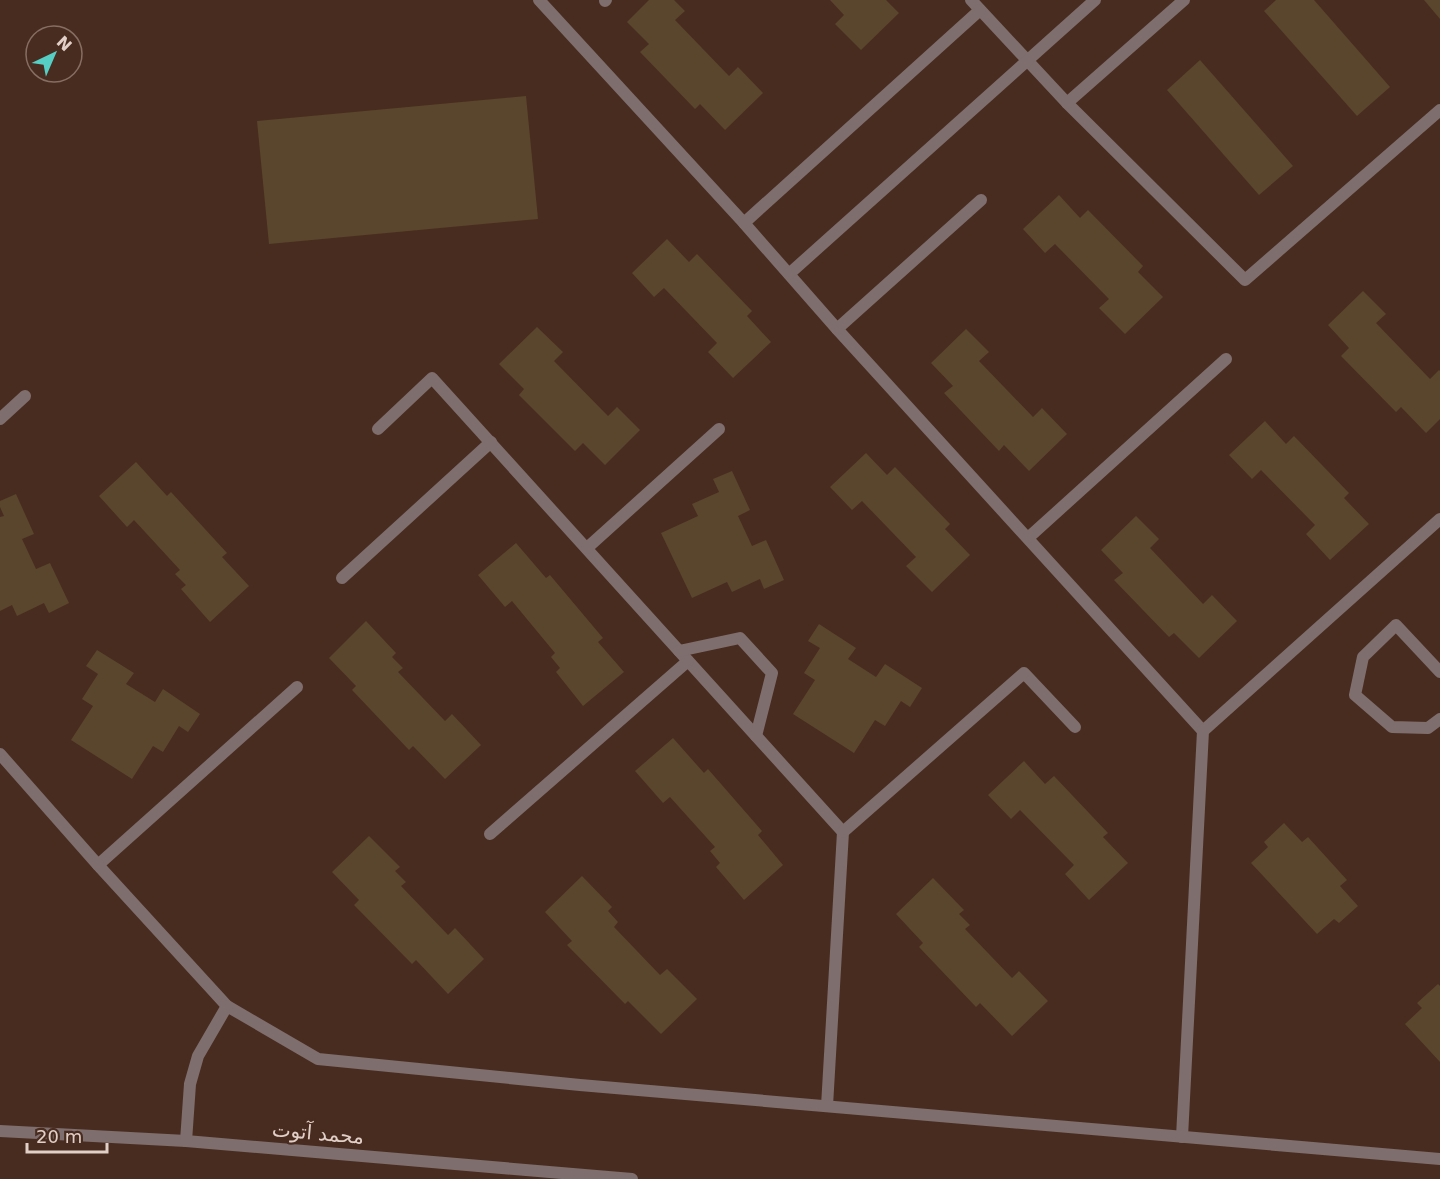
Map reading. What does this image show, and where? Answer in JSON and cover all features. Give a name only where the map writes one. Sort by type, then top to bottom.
[{"type":"street","points":[[539,0],[744,223],[837,329],[1203,731],[1182,1137]]},
{"type":"street","points":[[971,0],[1067,103],[1245,280],[1440,110]]},
{"type":"street","points":[[789,274],[1095,0]]},
{"type":"street","points":[[1067,103],[1184,0]]},
{"type":"street","points":[[744,223],[980,10]]},
{"type":"street","points":[[837,329],[981,200]]},
{"type":"street","points":[[1028,538],[1226,359]]},
{"type":"street","points":[[378,429],[432,378],[843,832]]},
{"type":"street","points":[[0,419],[26,396]]},
{"type":"street","points":[[586,548],[718,429]]},
{"type":"street","points":[[342,578],[491,442]]},
{"type":"street","points":[[1203,731],[1440,519]]},
{"type":"street","points":[[1440,672],[1396,625],[1363,657],[1355,695],[1392,727],[1428,728],[1440,719]]},
{"type":"street","points":[[679,651],[740,638],[764,664],[772,673],[756,736]]},
{"type":"street","points":[[490,834],[688,661]]},
{"type":"street","points":[[827,1106],[843,832],[1024,673],[1075,727]]},
{"type":"street","points":[[98,865],[297,687]]},
{"type":"street","points":[[0,754],[227,1006],[318,1059],[1440,1159]]},
{"type":"street","points":[[186,1141],[190,1084],[198,1056],[227,1006]]},
{"type":"street","name":"محمد آتوت","points":[[0,1131],[186,1141],[632,1179]]},
{"type":"building","points":[[649,0],[674,0],[685,11],[675,20],[729,76],[738,67],[763,93],[725,130],[700,104],[695,109],[640,52],[649,44],[627,22]]},
{"type":"building","points":[[830,0],[886,0],[899,13],[861,50],[835,24],[844,15]]},
{"type":"building","points":[[1276,0],[1314,0],[1390,87],[1357,116],[1264,11]]},
{"type":"building","points":[[1424,0],[1440,0],[1440,19]]},
{"type":"building","points":[[1200,60],[1293,166],[1259,195],[1167,90]]},
{"type":"building","points":[[526,96],[538,219],[269,244],[257,121]]},
{"type":"building","points":[[1059,195],[1080,218],[1088,210],[1143,266],[1138,272],[1163,297],[1125,334],[1099,308],[1109,299],[1055,244],[1045,253],[1023,229]]},
{"type":"building","points":[[667,239],[689,262],[697,254],[752,311],[747,316],[771,342],[733,378],[708,352],[717,343],[664,288],[654,297],[632,273]]},
{"type":"building","points":[[1363,291],[1386,314],[1376,323],[1430,379],[1440,371],[1440,419],[1426,433],[1401,407],[1396,412],[1341,356],[1349,348],[1328,325]]},
{"type":"building","points":[[537,327],[563,352],[554,361],[608,416],[617,407],[640,430],[605,465],[583,443],[575,451],[519,395],[524,389],[499,364]]},
{"type":"building","points":[[966,329],[989,352],[979,361],[1033,417],[1042,408],[1067,434],[1029,471],[1004,445],[999,451],[944,393],[953,386],[931,363]]},
{"type":"building","points":[[1265,421],[1286,444],[1294,436],[1349,493],[1344,498],[1369,524],[1330,560],[1306,534],[1315,525],[1261,470],[1252,479],[1229,455]]},
{"type":"building","points":[[866,453],[887,475],[895,467],[950,524],[945,529],[970,555],[932,592],[906,566],[916,557],[862,501],[852,510],[830,487]]},
{"type":"building","points":[[136,462],[167,496],[171,492],[227,553],[222,557],[249,586],[210,622],[181,589],[186,585],[175,574],[180,570],[134,520],[127,527],[99,496]]},
{"type":"building","points":[[732,471],[750,510],[738,516],[752,546],[766,540],[784,580],[764,589],[760,579],[732,592],[727,582],[692,598],[661,533],[698,516],[692,504],[719,492],[713,479]]},
{"type":"building","points":[[16,494],[34,534],[22,539],[36,569],[50,563],[69,603],[49,613],[44,603],[17,616],[12,605],[0,611],[0,517],[4,516],[0,501]]},
{"type":"building","points":[[1136,516],[1159,539],[1150,548],[1203,604],[1212,595],[1237,621],[1199,658],[1174,633],[1169,637],[1114,580],[1123,573],[1101,550]]},
{"type":"building","points":[[516,543],[546,578],[550,575],[603,638],[598,642],[624,672],[583,706],[556,672],[560,668],[551,657],[555,653],[512,601],[505,607],[478,575]]},
{"type":"building","points":[[366,621],[396,653],[392,657],[403,668],[398,672],[445,721],[452,714],[481,745],[445,779],[413,746],[409,750],[352,690],[356,686],[329,658]]},
{"type":"building","points":[[819,624],[856,648],[848,659],[876,677],[885,664],[922,688],[910,707],[901,701],[885,726],[875,720],[854,753],[793,714],[815,680],[804,673],[820,648],[808,641]]},
{"type":"building","points":[[97,650],[134,673],[126,684],[155,702],[163,689],[200,714],[188,732],[179,726],[163,752],[153,746],[132,779],[71,740],[93,706],[82,699],[98,674],[86,666]]},
{"type":"building","points":[[673,738],[704,773],[708,769],[762,831],[758,835],[783,865],[744,900],[716,867],[720,863],[710,851],[715,847],[670,797],[663,803],[635,771]]},
{"type":"building","points":[[1024,761],[1045,784],[1054,776],[1108,833],[1103,837],[1128,863],[1089,900],[1065,874],[1074,865],[1020,810],[1011,819],[988,795]]},
{"type":"building","points":[[1284,823],[1302,842],[1308,837],[1347,880],[1340,886],[1358,906],[1339,923],[1334,919],[1317,934],[1251,863],[1268,847],[1264,842]]},
{"type":"building","points":[[369,836],[400,867],[395,871],[406,882],[401,886],[448,935],[455,928],[484,959],[448,994],[416,960],[412,964],[354,905],[359,900],[332,872]]},
{"type":"building","points":[[582,876],[612,907],[608,911],[618,922],[614,927],[660,975],[667,969],[697,999],[661,1034],[628,1001],[625,1004],[567,945],[572,941],[545,912]]},
{"type":"building","points":[[933,878],[964,910],[959,914],[970,925],[965,929],[1012,978],[1019,971],[1048,1001],[1012,1036],[980,1003],[976,1007],[919,947],[923,943],[896,914]]},
{"type":"building","points":[[1438,984],[1440,986],[1440,1062],[1405,1024],[1422,1008],[1417,1003]]}]
